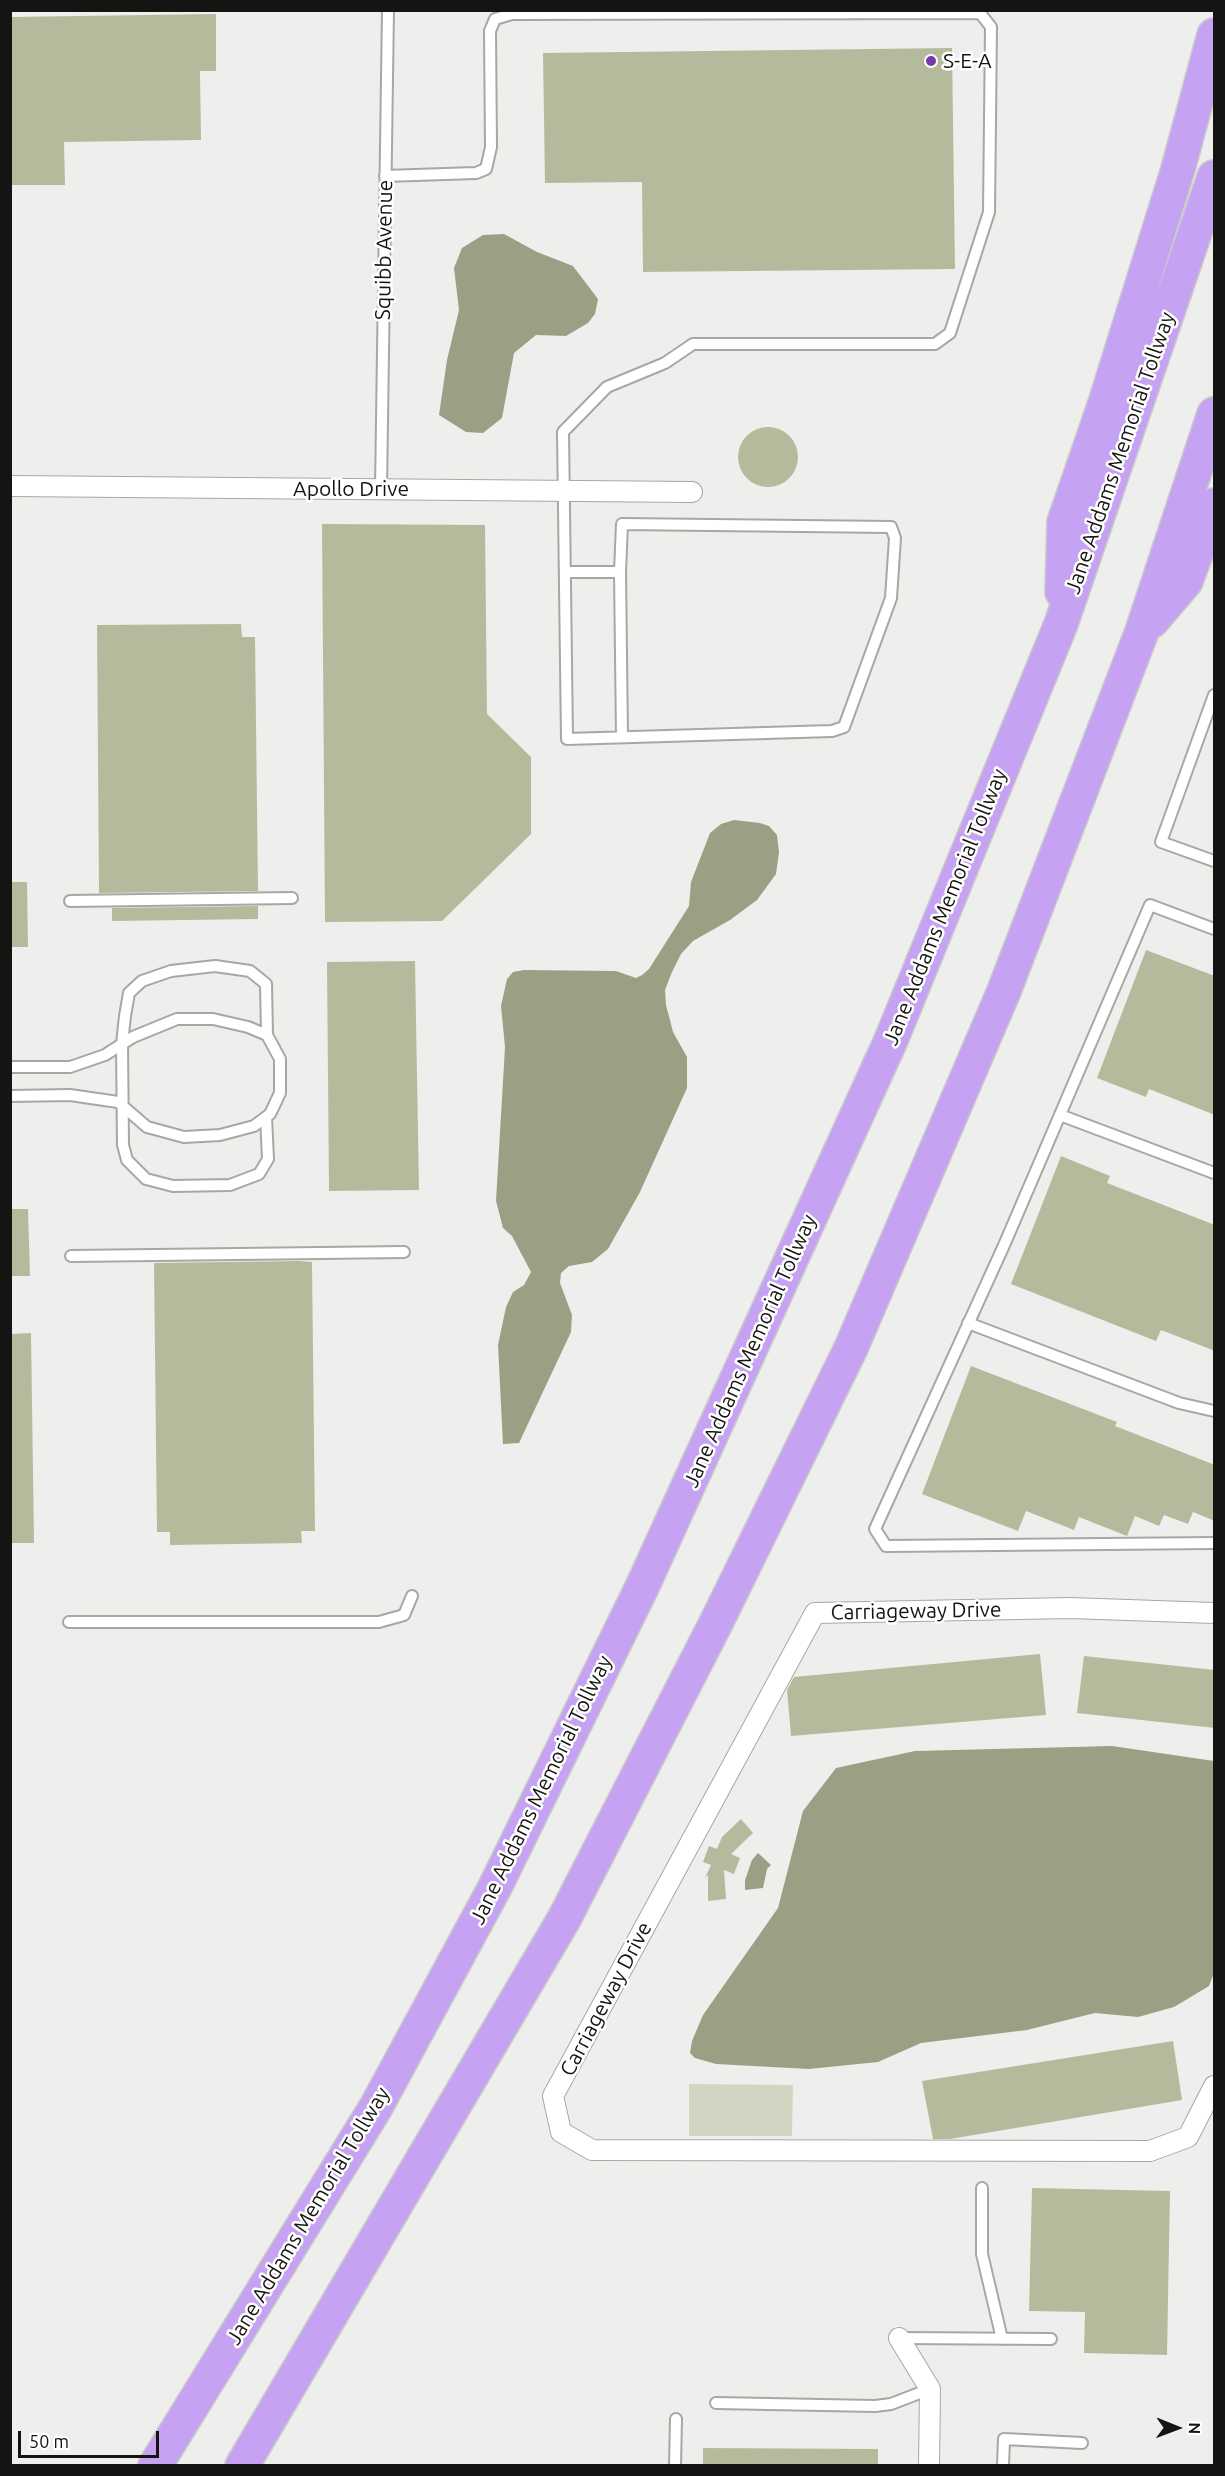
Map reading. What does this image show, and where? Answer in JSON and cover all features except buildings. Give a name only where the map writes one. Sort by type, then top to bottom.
[{"type":"highway","points":[[1061,624],[1064,522],[1105,403],[1178,169],[1215,35]]},
{"type":"highway","name":"Jane Addams Memorial Tollway","points":[[155,2466],[376,2107],[495,1887],[643,1585],[891,1040],[1061,624],[1215,177]]},
{"type":"highway","points":[[243,2466],[564,1919],[716,1623],[836,1380],[1004,991],[1141,634],[1215,414]]},
{"type":"highway","points":[[1141,634],[1186,581],[1215,505]]},
{"type":"street","name":"Apollo Drive","points":[[10,486],[692,492]]},
{"type":"street","name":"Carriageway Drive","points":[[1215,1613],[1070,1608],[815,1613],[553,2096],[561,2132],[592,2150],[1150,2151],[1188,2137],[1215,2086]]},
{"type":"street","points":[[899,2338],[930,2389],[929,2466]]},
{"type":"lane","name":"Squibb Avenue","points":[[381,489],[388,10]]},
{"type":"lane","points":[[385,176],[476,173],[486,169],[491,147],[490,31],[495,19],[512,14],[980,13],[991,27],[989,212],[950,333],[935,344],[693,344],[664,363],[607,387],[563,432],[567,739],[832,731],[844,726],[891,598],[895,538],[891,527],[622,524],[620,572],[622,737]]},
{"type":"lane","points":[[565,572],[620,572]]},
{"type":"lane","points":[[1215,695],[1161,842],[1215,861]]},
{"type":"lane","points":[[70,901],[292,898]]},
{"type":"lane","points":[[1215,929],[1150,905],[1060,1115],[875,1529],[886,1546],[1215,1543]]},
{"type":"lane","points":[[10,1095],[70,1095],[118,1102],[122,1105],[147,1127],[184,1137],[220,1135],[254,1126],[267,1117],[280,1093],[280,1059],[267,1035],[266,984],[250,971],[215,966],[171,970],[142,981],[129,993],[122,1044],[122,1105],[123,1145],[127,1160],[146,1179],[173,1186],[230,1185],[259,1174],[268,1159],[267,1117]]},
{"type":"lane","points":[[10,1067],[70,1067],[105,1055],[122,1044],[177,1018],[213,1019],[248,1027],[267,1035]]},
{"type":"lane","points":[[1060,1115],[1215,1173]]},
{"type":"lane","points":[[70,1256],[404,1252]]},
{"type":"lane","points":[[968,1323],[1179,1403],[1215,1411]]},
{"type":"lane","points":[[69,1622],[379,1622],[404,1615],[412,1596]]},
{"type":"lane","points":[[982,2188],[982,2254],[1002,2339]]},
{"type":"lane","points":[[899,2338],[1051,2339]]},
{"type":"lane","points":[[716,2403],[875,2406],[891,2404],[930,2389]]},
{"type":"lane","points":[[675,2466],[676,2419]]},
{"type":"lane","points":[[1003,2466],[1004,2439],[1082,2443]]},
{"type":"shaded area","points":[[504,234],[537,252],[573,266],[598,299],[595,314],[588,323],[566,336],[536,335],[514,353],[502,418],[483,433],[466,432],[439,415],[447,360],[459,310],[454,268],[462,248],[483,235]]},
{"type":"shaded area","points":[[734,820],[769,826],[777,835],[779,852],[776,874],[757,900],[730,920],[693,941],[681,954],[672,972],[665,990],[666,1005],[673,1032],[687,1057],[687,1088],[640,1192],[608,1249],[592,1262],[569,1266],[561,1273],[560,1283],[572,1315],[571,1332],[519,1443],[503,1444],[498,1345],[506,1307],[513,1292],[524,1285],[531,1272],[512,1236],[503,1228],[496,1201],[505,1047],[501,1006],[507,979],[513,972],[524,970],[616,971],[636,978],[642,975],[649,969],[689,906],[691,882],[710,833],[721,824]]},
{"type":"shaded area","points":[[1112,1746],[1214,1761],[1214,1973],[1209,1986],[1174,2007],[1138,2017],[1095,2013],[1027,2030],[921,2043],[878,2062],[809,2069],[716,2064],[695,2058],[690,2053],[692,2041],[703,2015],[778,1908],[803,1811],[836,1768],[915,1751]]},
{"type":"shaded area","points":[[758,1853],[771,1865],[767,1869],[763,1888],[745,1890],[745,1880],[752,1860]]},
{"type":"shaded area","points":[[689,2084],[793,2085],[792,2136],[689,2136]]},
{"type":"place","name":"S-E-A","points":[[931,61]]}]
